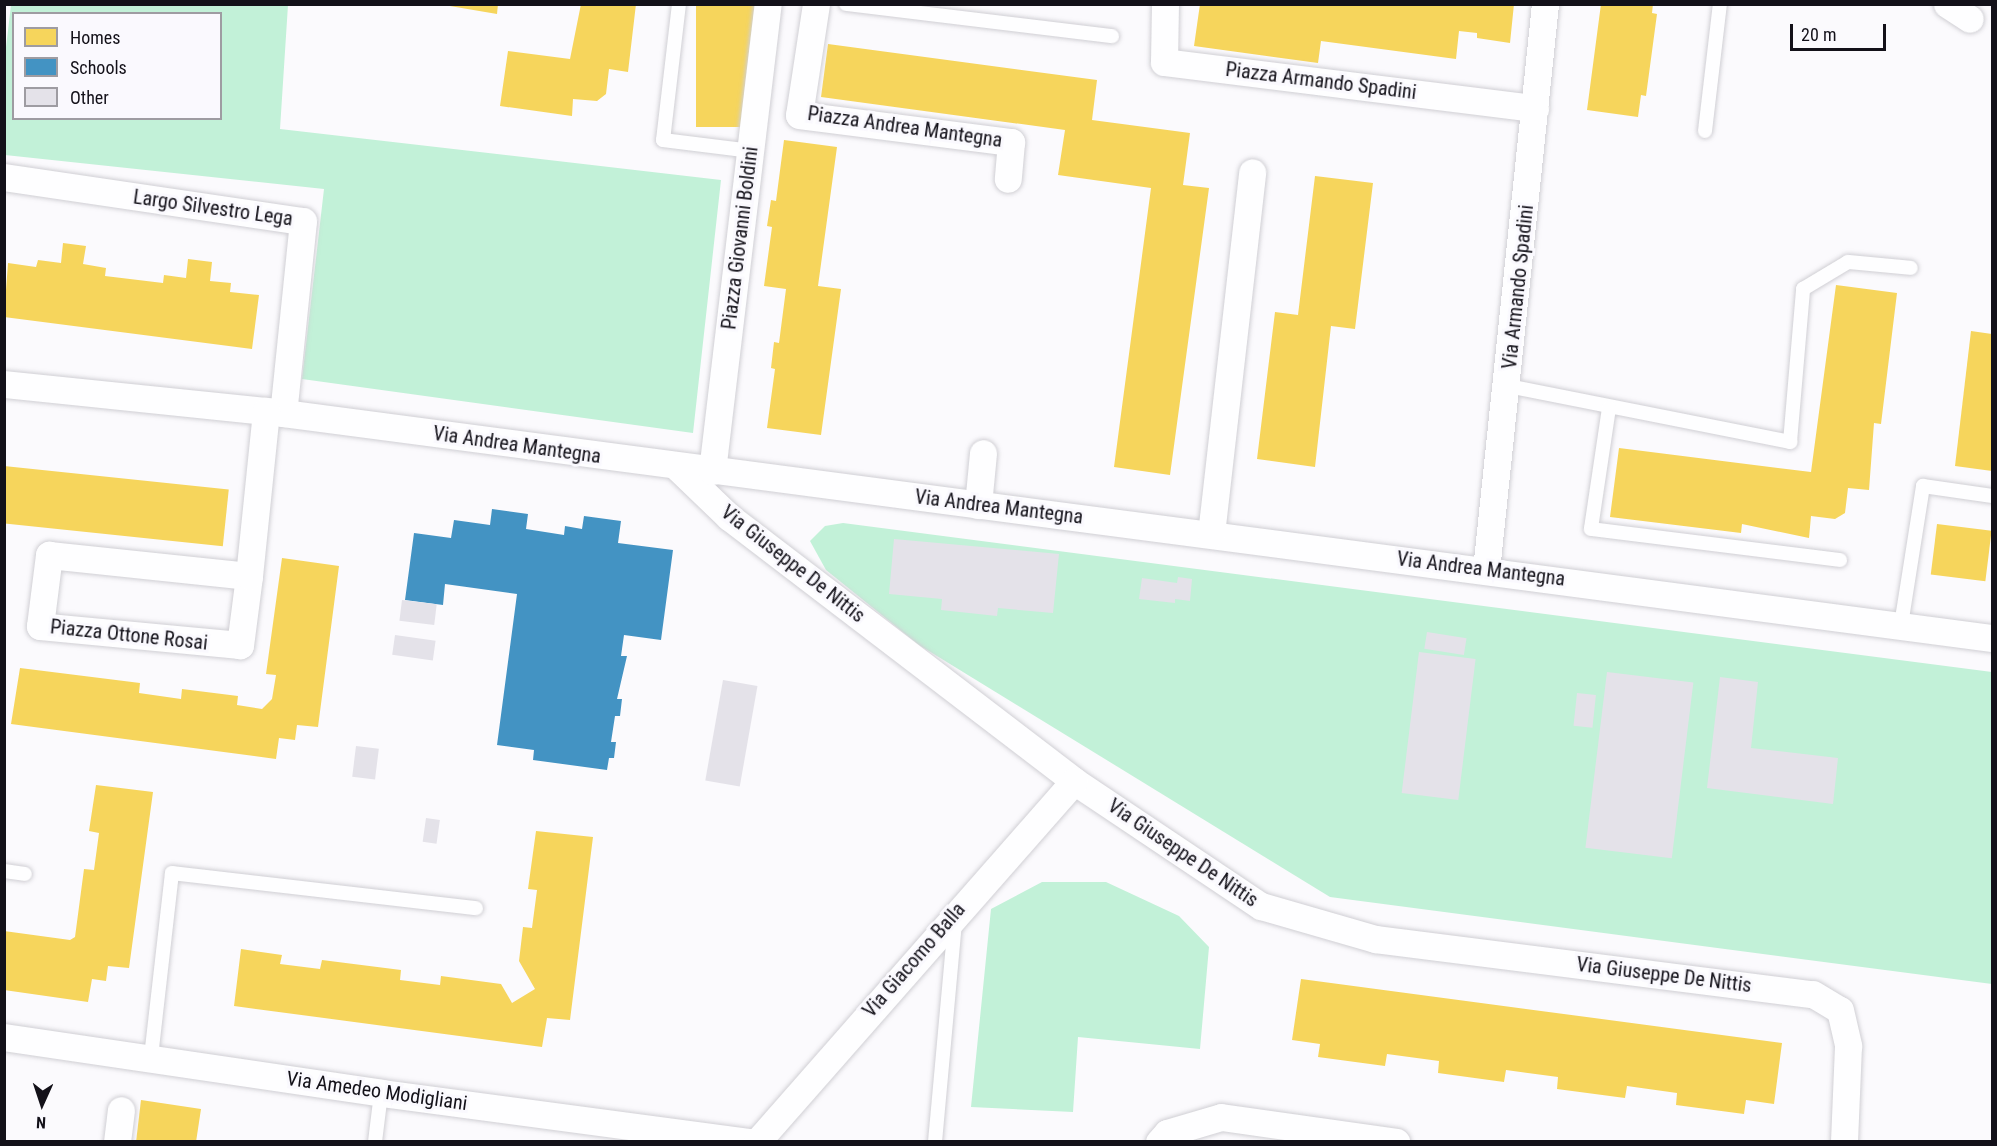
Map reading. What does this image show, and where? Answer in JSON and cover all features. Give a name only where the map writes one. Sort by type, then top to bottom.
[{"type":"street","name":"Piazza Giovanni Boldini","points":[[712,471],[768,4]]},
{"type":"street","name":"Piazza Andrea Mantegna","points":[[816,4],[799,116],[1011,141],[1008,179]]},
{"type":"street","name":"Piazza Armando Spadini","points":[[1165,4],[1164,62],[1535,108]]},
{"type":"street","name":"Via Armando Spadini","points":[[1486,570],[1508,386],[1545,4]]},
{"type":"street","points":[[1947,4],[1970,19]]},
{"type":"street","points":[[1211,534],[1252,172]]},
{"type":"street","name":"Largo Silvestro Lega","points":[[4,177],[303,221],[274,412]]},
{"type":"street","name":"Via Andrea Mantegna","points":[[4,384],[274,412],[1992,638]]},
{"type":"street","name":"Piazza Ottone Rosai","points":[[249,576],[49,555],[40,626],[240,645],[274,412]]},
{"type":"street","points":[[978,505],[983,453]]},
{"type":"street","name":"Via Giuseppe De Nittis","points":[[676,466],[729,517],[1074,781],[1261,906],[1375,939],[1813,994],[1840,1010],[1848,1046],[1844,1142]]},
{"type":"street","name":"Via Giacomo Balla","points":[[757,1142],[956,911],[1074,781]]},
{"type":"street","name":"Via Amedeo Modigliani","points":[[4,1036],[381,1093],[750,1142]]},
{"type":"street","points":[[117,1142],[121,1110]]},
{"type":"street","points":[[1159,1142],[1167,1133],[1221,1117],[1396,1142]]},
{"type":"lane","points":[[679,4],[663,140],[751,151]]},
{"type":"lane","points":[[846,4],[1112,36]]},
{"type":"lane","points":[[1705,131],[1720,4]]},
{"type":"lane","points":[[1508,386],[1609,408],[1790,442],[1803,289],[1848,262],[1911,268]]},
{"type":"lane","points":[[1609,408],[1591,529],[1840,560]]},
{"type":"lane","points":[[1901,625],[1923,486],[1992,496]]},
{"type":"lane","points":[[4,871],[25,874]]},
{"type":"lane","points":[[151,1057],[172,873],[476,908]]},
{"type":"lane","points":[[935,1142],[956,911]]},
{"type":"lane","points":[[375,1142],[381,1093]]},
{"type":"green space","points":[[11,5],[288,5],[280,129],[721,180],[693,433],[302,379],[324,189],[5,155],[4,64]]},
{"type":"green space","points":[[843,523],[1992,672],[1992,984],[1330,897],[919,645],[826,570],[810,541],[825,526]]},
{"type":"green space","points":[[1042,882],[1106,882],[1179,916],[1209,947],[1200,1049],[1078,1037],[1073,1112],[971,1107],[991,909]]},
{"type":"building: Homes","points":[[438,4],[498,4],[497,14]]},
{"type":"building: Homes","points":[[581,4],[636,4],[628,72],[609,69],[606,94],[597,101],[573,99],[572,116],[500,106],[508,51],[570,59]]},
{"type":"building: Homes","points":[[696,4],[758,4],[758,127],[696,127]]},
{"type":"building: Homes","points":[[1200,4],[1514,4],[1510,43],[1477,38],[1477,33],[1459,31],[1456,59],[1321,41],[1318,63],[1194,46]]},
{"type":"building: Homes","points":[[1601,4],[1653,4],[1652,13],[1657,14],[1646,96],[1641,95],[1638,117],[1587,110]]},
{"type":"building: Homes","points":[[828,44],[1097,80],[1092,120],[1190,133],[1183,185],[1209,188],[1170,475],[1114,467],[1151,188],[1058,175],[1065,130],[821,97]]},
{"type":"building: Homes","points":[[784,140],[837,147],[818,286],[841,289],[821,435],[767,428],[775,369],[771,368],[774,342],[779,343],[786,289],[764,286],[772,227],[767,226],[771,200],[776,201]]},
{"type":"building: Homes","points":[[1315,176],[1373,183],[1355,329],[1331,326],[1315,467],[1257,459],[1275,312],[1298,315]]},
{"type":"building: Homes","points":[[63,243],[86,246],[83,264],[106,268],[105,276],[163,283],[164,275],[186,278],[188,259],[212,262],[210,281],[231,283],[230,292],[259,295],[252,349],[4,317],[8,263],[36,267],[38,260],[61,263]]},
{"type":"building: Homes","points":[[1836,285],[1897,293],[1881,424],[1874,423],[1869,490],[1848,488],[1845,513],[1835,519],[1811,516],[1809,538],[1742,524],[1741,533],[1610,517],[1619,448],[1811,472]]},
{"type":"building: Homes","points":[[1971,331],[1992,334],[1992,471],[1955,466]]},
{"type":"building: Homes","points":[[4,466],[229,490],[223,546],[4,523]]},
{"type":"building: Homes","points":[[1937,524],[1992,531],[1985,581],[1931,575]]},
{"type":"building: Homes","points":[[282,558],[339,566],[318,727],[297,725],[295,740],[279,738],[276,759],[11,724],[20,668],[140,683],[139,693],[181,699],[182,689],[238,696],[237,705],[262,709],[272,699],[276,675],[266,674]]},
{"type":"building: Homes","points":[[96,785],[153,792],[129,968],[108,966],[106,981],[92,979],[88,1002],[4,990],[4,931],[70,940],[75,937],[84,869],[94,870],[99,833],[89,831]]},
{"type":"building: Homes","points":[[536,831],[593,837],[570,1020],[547,1018],[542,1047],[234,1006],[241,949],[282,955],[280,964],[320,969],[322,960],[401,970],[400,980],[440,985],[441,976],[501,984],[512,1003],[535,989],[519,961],[523,927],[532,928],[537,890],[528,889]]},
{"type":"building: Homes","points":[[1301,979],[1782,1043],[1774,1104],[1746,1100],[1744,1114],[1676,1105],[1677,1093],[1627,1086],[1625,1098],[1557,1089],[1558,1077],[1506,1070],[1504,1082],[1438,1073],[1439,1061],[1387,1054],[1385,1066],[1318,1057],[1320,1044],[1292,1040]]},
{"type":"building: Homes","points":[[141,1100],[201,1109],[196,1142],[136,1142]]},
{"type":"building: Schools","points":[[492,509],[528,514],[526,529],[564,535],[565,526],[582,529],[584,516],[621,521],[618,543],[673,550],[661,640],[624,635],[621,656],[627,656],[617,699],[622,699],[620,716],[615,716],[611,742],[616,742],[614,758],[609,758],[607,770],[533,760],[534,750],[497,745],[517,594],[445,584],[443,605],[405,600],[414,533],[451,538],[454,520],[490,525]]},
{"type":"building: Other","points":[[894,539],[1059,554],[1053,613],[998,608],[997,616],[941,610],[942,599],[889,594]]},
{"type":"building: Other","points":[[1178,577],[1192,579],[1190,601],[1175,599],[1175,603],[1139,599],[1142,578],[1177,583]]},
{"type":"building: Other","points":[[402,600],[437,604],[434,625],[399,621]]},
{"type":"building: Other","points":[[1427,632],[1467,638],[1464,655],[1424,649]]},
{"type":"building: Other","points":[[395,635],[436,641],[433,661],[392,655]]},
{"type":"building: Other","points":[[1419,652],[1476,659],[1458,800],[1402,793]]},
{"type":"building: Other","points":[[1607,672],[1693,683],[1672,858],[1585,848]]},
{"type":"building: Other","points":[[1720,677],[1758,682],[1751,748],[1838,758],[1833,804],[1707,788]]},
{"type":"building: Other","points":[[723,680],[757,686],[740,787],[705,780]]},
{"type":"building: Other","points":[[1577,693],[1596,695],[1592,728],[1574,726]]},
{"type":"building: Other","points":[[356,746],[379,749],[375,780],[352,777]]},
{"type":"building: Other","points":[[426,818],[440,820],[437,844],[423,842]]}]
